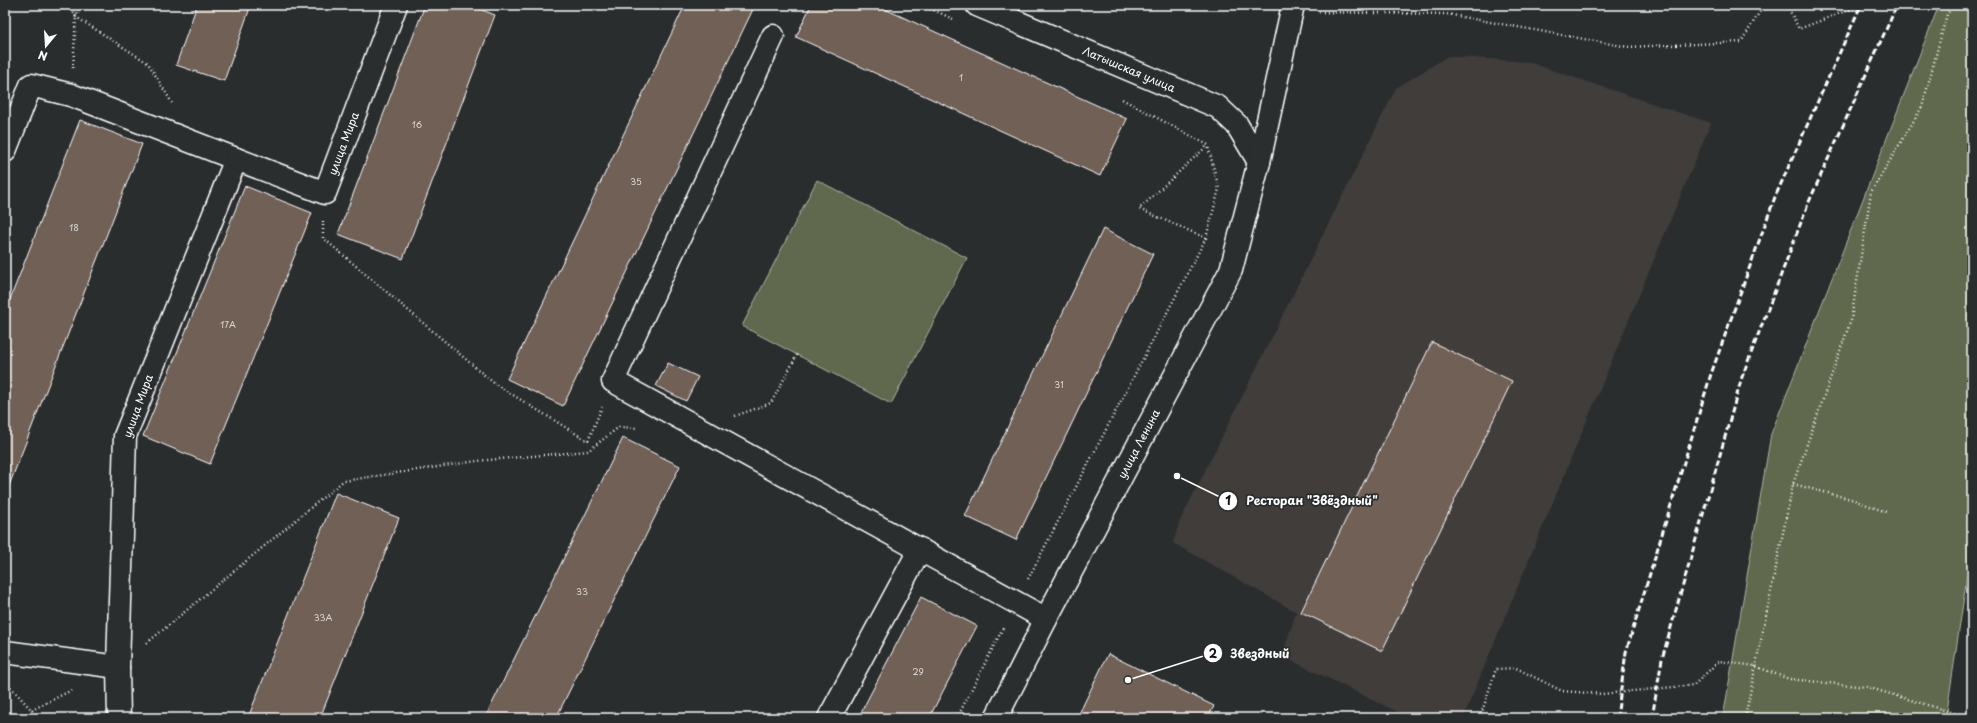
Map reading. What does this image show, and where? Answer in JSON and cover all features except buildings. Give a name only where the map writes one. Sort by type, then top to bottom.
[{"type":"street","name":"улица Мира","points":[[325,193],[396,5]]},
{"type":"street","name":"Латышская улица","points":[[977,5],[1218,107],[1237,124],[1259,162]]},
{"type":"street","name":"улица Ленина","points":[[996,718],[1046,619],[1231,270],[1259,162],[1292,8]]},
{"type":"street","points":[[773,36],[613,381],[1046,619]]},
{"type":"street","points":[[5,151],[31,85],[71,95],[325,193]]},
{"type":"street","name":"улица Мира","points":[[119,718],[118,667],[124,436],[236,159]]},
{"type":"street","points":[[829,718],[920,549]]},
{"type":"street","points":[[5,652],[118,667]]},
{"type":"path","points":[[69,5],[76,17],[148,64],[196,144]]},
{"type":"path","points":[[71,95],[76,17],[80,5]]},
{"type":"path","points":[[923,5],[958,21]]},
{"type":"path","points":[[1292,8],[1446,14],[1628,47],[1741,42],[1764,5]]},
{"type":"path","points":[[1792,5],[1790,11],[1799,29],[1861,5],[1900,5]]},
{"type":"path","points":[[1745,718],[1793,484],[1851,320],[1871,192],[1922,107],[1947,14],[1954,5]]},
{"type":"path","points":[[957,718],[1206,238],[1219,189],[1208,145],[1113,94]]},
{"type":"path","points":[[1206,238],[1139,209],[1208,145]]},
{"type":"path","points":[[325,193],[322,238],[495,384],[588,441],[613,381]]},
{"type":"path","points":[[699,428],[771,403],[797,355]]},
{"type":"path","points":[[118,667],[343,481],[477,461],[588,451],[619,427],[641,428]]},
{"type":"path","points":[[1793,484],[1851,499],[1886,512]]},
{"type":"path","points":[[1480,718],[1496,669],[1516,668],[1562,691],[1602,694],[1694,685],[1719,661],[1755,666],[1788,679],[1867,687],[1971,718]]},
{"type":"path","points":[[5,681],[39,718]]},
{"type":"path","points":[[29,718],[32,710],[75,688]]},
{"type":"shaded area","points":[[1448,56],[1528,62],[1711,123],[1463,718],[1410,718],[1282,656],[1296,612],[1173,543],[1179,523],[1396,88]]},
{"type":"green space","points":[[1939,5],[1959,5],[1972,13],[1972,563],[1967,576],[1946,718],[1723,718],[1771,434]]},
{"type":"green space","points":[[817,180],[967,258],[891,404],[742,326]]},
{"type":"railway","points":[[1617,718],[1626,652],[1711,374],[1775,197],[1861,5]]},
{"type":"railway","points":[[1652,718],[1662,659],[1742,377],[1808,204],[1897,5]]},
{"type":"place","name":"Ресторан \"Звёздный\"","points":[[1177,476]]},
{"type":"place","name":"Звездный","points":[[1128,680]]}]
